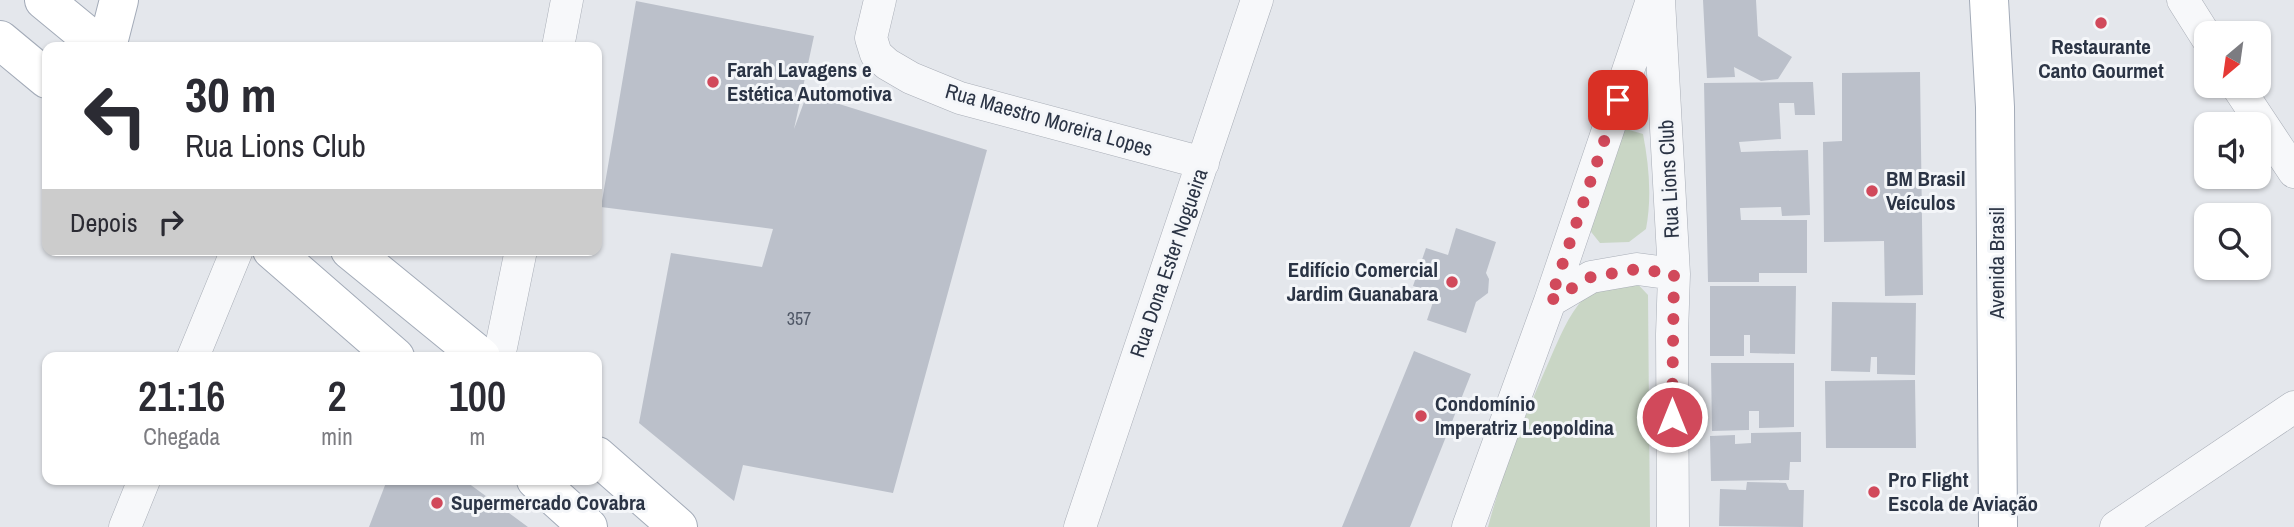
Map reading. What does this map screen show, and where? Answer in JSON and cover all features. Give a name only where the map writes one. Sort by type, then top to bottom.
[{"type":"main road","points":[[44,0],[95,42]]},
{"type":"main road","points":[[108,42],[118,0]]},
{"type":"main road","name":"Avenida Brasil","points":[[1989,0],[1995,107],[1998,527]]},
{"type":"main road","points":[[0,40],[42,75]]},
{"type":"main road","points":[[279,256],[389,352]]},
{"type":"main road","points":[[357,256],[475,352]]},
{"type":"main road","points":[[602,460],[678,527]]},
{"type":"main road","points":[[542,485],[588,527]]},
{"type":"street","points":[[559,42],[567,0]]},
{"type":"street","name":"Rua Maestro Moreira Lopes","points":[[880,0],[871,38],[876,54],[911,78],[960,98],[1203,163]]},
{"type":"street","name":"Rua Dona Ester Nogueira","points":[[1080,527],[1258,0]]},
{"type":"street","points":[[1468,527],[1550,301],[1652,0]]},
{"type":"street","name":"Rua Lions Club","points":[[1659,0],[1674,274],[1673,527]]},
{"type":"street","points":[[2183,0],[2196,21]]},
{"type":"street","points":[[2245,98],[2294,172]]},
{"type":"street","points":[[195,352],[235,256]]},
{"type":"street","points":[[500,352],[520,256]]},
{"type":"street","points":[[1550,301],[1591,277],[1637,269],[1674,274]]},
{"type":"street","points":[[2116,527],[2294,407]]},
{"type":"street","points":[[125,527],[142,485]]},
{"type":"green space","points":[[1626,129],[1643,134],[1649,181],[1646,229],[1629,242],[1600,243],[1588,228],[1612,142]]},
{"type":"green space","points":[[1633,279],[1648,295],[1650,527],[1488,527],[1516,442],[1569,319],[1594,289]]},
{"type":"building","points":[[1703,0],[1756,0],[1758,36],[1792,57],[1778,79],[1761,81],[1734,67],[1735,77],[1707,78]]},
{"type":"building","points":[[636,1],[814,36],[794,129],[807,94],[987,150],[893,493],[743,465],[734,501],[639,423],[671,253],[762,267],[773,229],[602,207]]},
{"type":"building","name":"BM Brasil Veículos","points":[[1920,72],[1923,295],[1885,296],[1884,241],[1824,242],[1823,142],[1842,141],[1842,73]]},
{"type":"building","points":[[1813,82],[1815,115],[1795,115],[1794,103],[1779,103],[1781,139],[1739,142],[1741,152],[1808,150],[1810,215],[1782,216],[1781,207],[1740,208],[1741,220],[1807,220],[1807,273],[1759,273],[1759,282],[1708,282],[1704,83]]},
{"type":"building","name":"Edifício Comercial Jardim Guanabara","points":[[1456,228],[1496,242],[1486,273],[1489,279],[1488,293],[1476,302],[1466,333],[1427,320],[1436,293],[1413,286],[1426,248],[1448,255]]},
{"type":"building","points":[[1710,286],[1796,286],[1795,354],[1750,353],[1750,335],[1744,335],[1744,356],[1710,356]]},
{"type":"building","points":[[1832,302],[1916,303],[1915,375],[1877,374],[1877,357],[1871,357],[1870,372],[1831,371]]},
{"type":"building","name":"Condomínio Imperatriz Leopoldina","points":[[1414,351],[1471,374],[1410,527],[1342,527]]},
{"type":"building","points":[[1711,363],[1794,363],[1794,427],[1759,428],[1759,411],[1749,411],[1749,430],[1712,431]]},
{"type":"building","points":[[1915,380],[1916,448],[1826,448],[1825,381]]},
{"type":"building","points":[[1801,432],[1801,462],[1790,462],[1789,480],[1711,481],[1710,436],[1735,435],[1735,444],[1751,443],[1751,433]]},
{"type":"building","points":[[1747,482],[1786,483],[1789,490],[1804,490],[1803,527],[1719,526],[1720,489],[1746,490]]},
{"type":"building","name":"Supermercado Covabra","points":[[385,485],[471,485],[528,527],[369,527]]},
{"type":"place","name":"Restaurante Canto Gourmet","points":[[2101,23]]},
{"type":"place","name":"Farah Lavagens e Estética Automotiva","points":[[713,82]]},
{"type":"place","name":"BM Brasil Veículos","points":[[1872,191]]},
{"type":"place","name":"Edifício Comercial Jardim Guanabara","points":[[1452,282]]},
{"type":"place","name":"Condomínio Imperatriz Leopoldina","points":[[1421,416]]},
{"type":"place","name":"Pro Flight Escola de Aviação","points":[[1874,492]]},
{"type":"place","name":"Supermercado Covabra","points":[[437,503]]},
{"type":"route","points":[[1618,100],[1550,301],[1591,277],[1637,269],[1674,274],[1672,417]]}]
